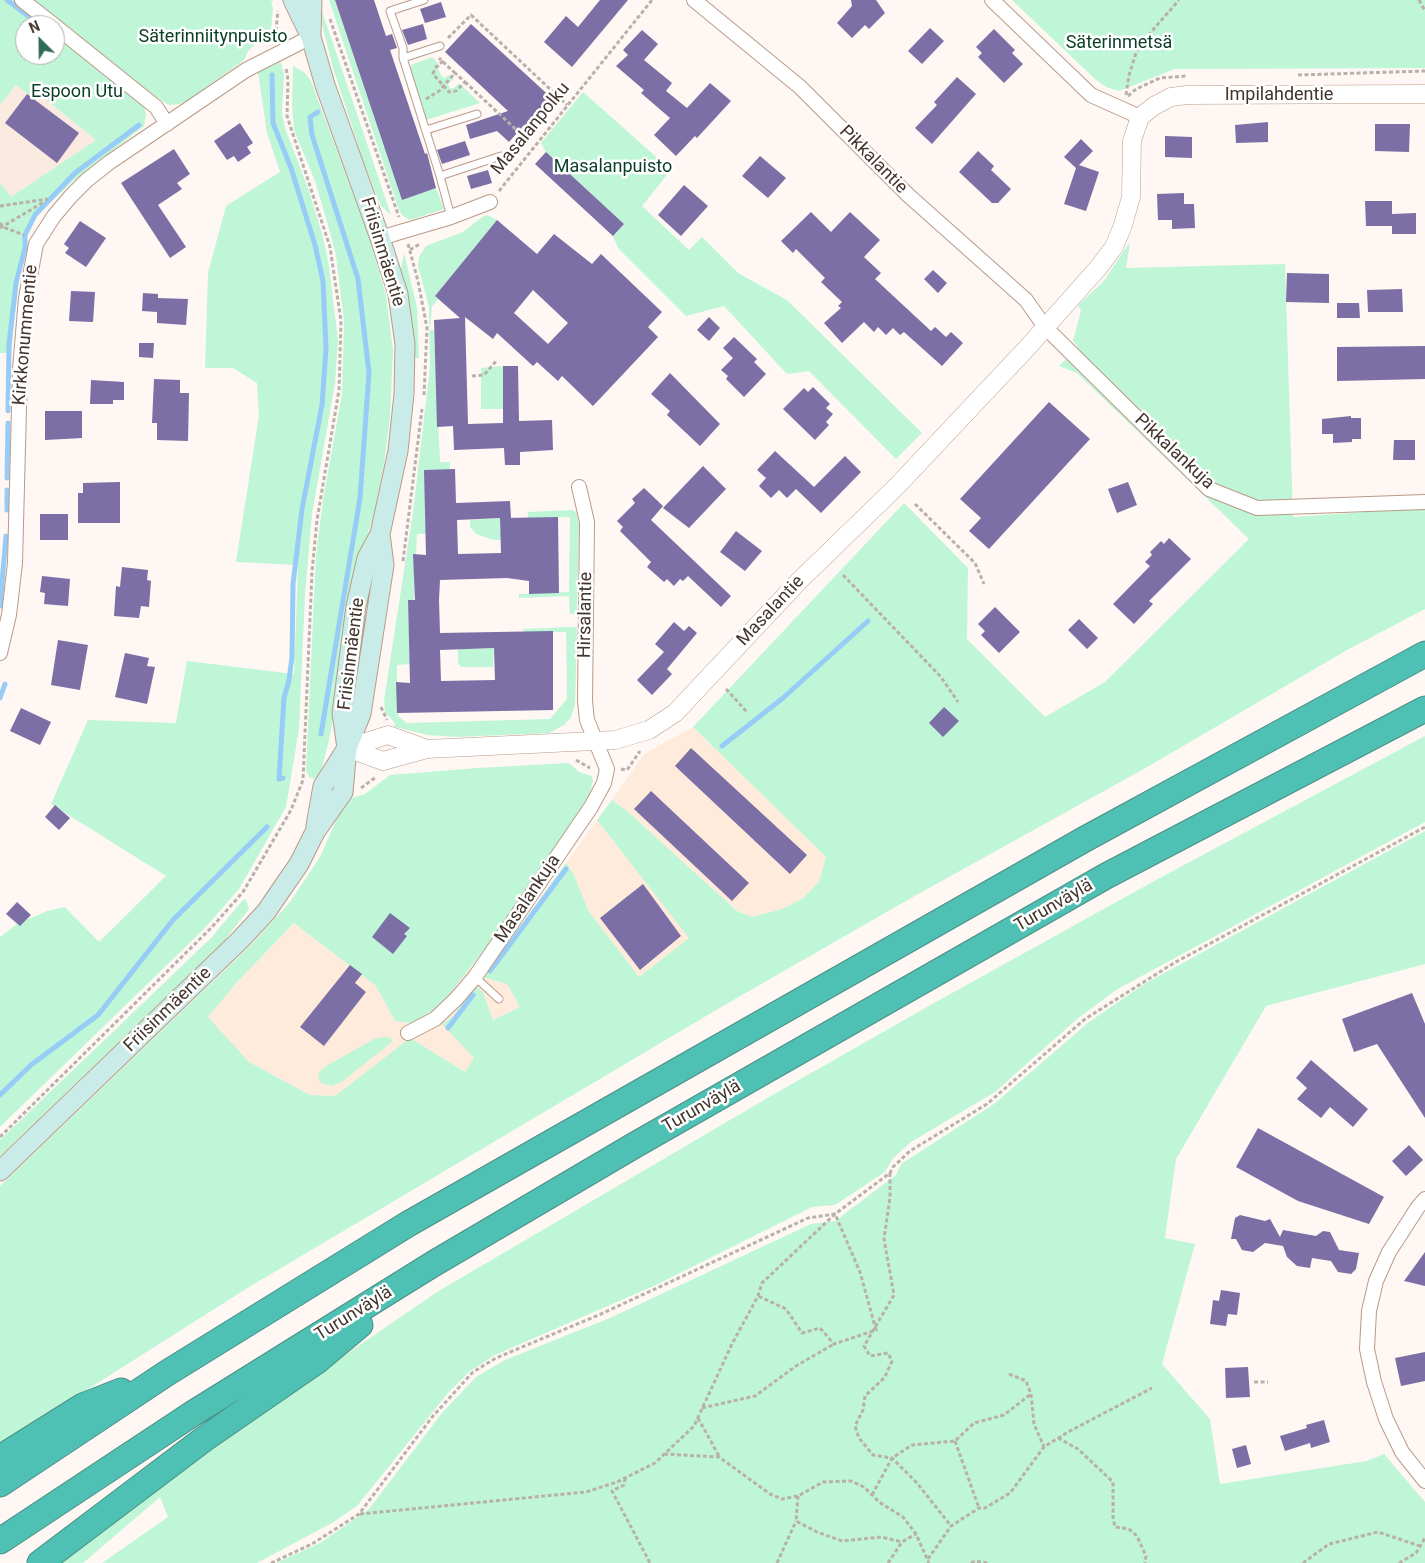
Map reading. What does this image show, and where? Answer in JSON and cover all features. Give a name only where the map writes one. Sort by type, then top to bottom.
[{"type":"highway","points":[[0,1484],[167,1373],[408,1224],[609,1108],[1094,834],[1425,654]]},
{"type":"highway","name":"Turunväylä","points":[[0,1541],[192,1414],[433,1264],[635,1145],[1106,876],[1425,709]]},
{"type":"highway","points":[[40,1563],[204,1439],[317,1361],[433,1264]]},
{"type":"highway","points":[[0,1458],[83,1406],[167,1373]]},
{"type":"main road","name":"Friisinmäentie","points":[[0,1171],[240,940],[266,912],[299,864],[315,832],[343,792],[347,748],[342,713],[356,606],[367,558],[380,534],[398,451],[404,394],[405,344],[398,294],[311,37],[312,0]]},
{"type":"main road","name":"Friisinmäentie","points":[[286,3],[311,37]]},
{"type":"street","points":[[22,0],[41,15]]},
{"type":"street","name":"Pikkalantie","points":[[694,0],[800,87],[908,196],[1026,300],[1045,327]]},
{"type":"street","points":[[992,0],[1090,96],[1140,118]]},
{"type":"street","points":[[65,34],[156,107],[167,124]]},
{"type":"street","name":"Kirkkonummentie","points":[[0,653],[9,615],[15,563],[20,369],[26,298],[36,244],[54,216],[71,196],[87,180],[110,162],[246,70],[311,37]]},
{"type":"street","name":"Impilahdentie","points":[[1140,118],[1154,106],[1171,97],[1187,95],[1425,94]]},
{"type":"street","name":"Masalantie","points":[[347,748],[383,761],[427,749],[597,742],[615,740],[640,733],[675,713],[799,581],[897,486],[1098,268],[1114,247],[1124,226],[1131,197],[1132,141],[1140,118]]},
{"type":"street","points":[[380,238],[451,217],[490,202]]},
{"type":"street","name":"Pikkalankuja","points":[[1045,327],[1209,489],[1257,508],[1425,502]]},
{"type":"street","name":"Hirsalantie","points":[[579,487],[587,522],[585,701],[587,720],[597,742]]},
{"type":"street","name":"Masalantie","points":[[347,748],[388,734],[427,749]]},
{"type":"street","name":"Masalankuja","points":[[408,1033],[435,1019],[475,977],[591,807],[604,782],[607,769],[597,742]]},
{"type":"street","points":[[1425,1200],[1416,1208],[1388,1252],[1376,1281],[1369,1311],[1367,1349],[1374,1382],[1386,1419],[1402,1452],[1425,1481]]},
{"type":"lane","points":[[424,0],[390,11],[403,48],[402,58],[426,130],[451,217]]},
{"type":"lane","points":[[402,58],[440,46]]},
{"type":"lane","points":[[426,130],[477,114]]},
{"type":"lane","points":[[440,176],[501,156]]},
{"type":"lane","points":[[475,977],[499,999]]},
{"type":"path","name":"Masalanpolku","points":[[490,202],[652,0]]},
{"type":"path","points":[[1126,98],[1129,75],[1138,47],[1178,0]]},
{"type":"path","points":[[1419,0],[1425,10]]},
{"type":"path","points":[[0,1137],[212,928],[243,892],[291,810],[303,780],[312,572],[317,520],[339,390],[341,321],[330,247],[287,116],[288,80],[276,30],[286,3]]},
{"type":"path","points":[[440,46],[471,15],[567,105]]},
{"type":"path","points":[[430,49],[524,137],[501,156]]},
{"type":"path","points":[[443,61],[435,68],[433,74],[443,87],[452,93],[465,82]]},
{"type":"path","points":[[417,104],[443,87],[455,73]]},
{"type":"path","points":[[0,206],[71,196]]},
{"type":"path","points":[[2,228],[48,199]]},
{"type":"path","points":[[0,223],[2,228]]},
{"type":"path","points":[[2,228],[25,235],[36,244]]},
{"type":"path","points":[[410,250],[423,242]]},
{"type":"path","points":[[472,376],[484,375],[497,360]]},
{"type":"path","points":[[915,504],[975,563],[984,584]]},
{"type":"path","points":[[843,574],[941,677],[958,702]]},
{"type":"path","points":[[726,690],[747,712]]},
{"type":"path","points":[[952,1526],[917,1483],[892,1458],[873,1455],[859,1438],[855,1426],[863,1410],[865,1396],[885,1377],[892,1361],[888,1353],[870,1356],[864,1346],[876,1330],[894,1295],[884,1239],[890,1197],[890,1173],[893,1167],[910,1151],[987,1104],[1085,1019],[1122,995],[1174,963],[1425,827]]},
{"type":"path","points":[[359,1514],[586,1492],[626,1478],[655,1463],[694,1426],[732,1344],[758,1296],[762,1283],[835,1214],[890,1173]]},
{"type":"path","points":[[835,1214],[860,1272],[876,1330]]},
{"type":"path","points":[[271,1563],[312,1544],[359,1514],[433,1416],[473,1372],[496,1358],[601,1314],[808,1218],[835,1214]]},
{"type":"path","points":[[758,1296],[786,1309],[802,1333],[820,1328],[834,1344]]},
{"type":"path","points":[[702,1408],[755,1396],[796,1366],[834,1344],[876,1330]]},
{"type":"path","points":[[1009,1374],[1026,1381],[1031,1394],[1034,1424],[1044,1447]]},
{"type":"path","points":[[1254,1382],[1268,1382]]},
{"type":"path","points":[[928,1561],[952,1526],[979,1508],[985,1508],[1010,1493],[1044,1447],[1152,1388]]},
{"type":"path","points":[[872,1495],[892,1458],[912,1445],[955,1441],[974,1423],[1004,1415],[1031,1394]]},
{"type":"path","points":[[698,1418],[719,1457],[770,1494],[782,1499],[798,1496],[823,1482],[851,1481],[864,1487],[903,1518],[916,1534],[928,1561]]},
{"type":"path","points":[[1058,1438],[1078,1449],[1113,1482],[1113,1518],[1115,1528],[1129,1529],[1137,1536],[1146,1556],[1145,1563]]},
{"type":"path","points":[[955,1441],[979,1508]]},
{"type":"path","points":[[664,1454],[719,1457]]},
{"type":"path","points":[[626,1478],[624,1485],[612,1492],[650,1563]]},
{"type":"path","points":[[777,1563],[796,1521],[798,1496]]},
{"type":"path","points":[[796,1521],[842,1541],[881,1538],[902,1542]]},
{"type":"path","points":[[1303,1563],[1329,1544],[1378,1532],[1420,1546]]},
{"type":"path","points":[[888,1563],[902,1542],[916,1534]]},
{"type":"path","points":[[1399,1563],[1416,1553],[1425,1538]]},
{"type":"path","points":[[971,1563],[974,1560],[988,1563]]},
{"type":"shaded area","points":[[16,85],[38,93],[97,140],[10,198],[0,182],[0,105]]},
{"type":"shaded area","points":[[693,727],[826,857],[819,882],[802,899],[782,909],[752,917],[737,911],[626,810],[612,800],[644,754]]},
{"type":"shaded area","points":[[597,820],[690,938],[639,977],[588,910],[574,875],[566,863]]},
{"type":"shaded area","points":[[294,923],[376,986],[395,1021],[439,1007],[470,967],[483,977],[507,984],[520,1007],[493,1020],[483,992],[476,986],[453,1016],[475,1058],[465,1072],[410,1038],[335,1096],[310,1095],[249,1062],[207,1017],[238,981]]},
{"type":"green space","points":[[0,0],[274,0],[271,1],[273,8],[271,29],[248,51],[244,60],[190,99],[180,104],[169,105],[153,95],[143,101],[146,115],[144,126],[72,182],[39,213],[26,235],[26,250],[20,268],[11,353],[0,353],[0,182],[11,197],[96,140],[38,93],[33,98],[16,85],[0,105]]},
{"type":"green space","points":[[329,0],[335,0],[367,96],[402,84],[403,89],[369,101],[384,148],[419,137],[421,141],[386,153],[402,199],[436,188],[444,209],[410,220],[403,216],[399,210]]},
{"type":"green space","name":"Säterinmetsä","points":[[1012,0],[1425,0],[1425,68],[1175,69],[1119,91],[1106,87],[1096,80]]},
{"type":"green space","points":[[319,12],[322,12],[333,43],[391,215],[381,206],[364,163],[333,68]]},
{"type":"green space","points":[[432,57],[440,66],[438,69],[443,78],[450,75],[454,78],[448,84],[450,88],[454,88],[459,83],[480,103],[426,120],[410,69],[411,65]]},
{"type":"green space","points":[[281,62],[284,73],[282,112],[285,128],[309,191],[323,237],[329,266],[338,340],[335,383],[312,514],[305,595],[299,729],[286,807],[239,889],[204,929],[0,1127],[0,937],[17,924],[47,911],[65,907],[99,942],[166,876],[51,804],[88,720],[176,723],[187,661],[294,674],[298,565],[236,562],[259,415],[257,383],[233,368],[205,368],[208,273],[226,206],[280,172],[267,133],[258,72]]},
{"type":"green space","points":[[293,66],[304,72],[311,81],[369,237],[386,295],[393,350],[390,417],[384,464],[374,513],[362,553],[329,740],[320,775],[315,779],[309,777],[306,770],[316,555],[323,500],[342,394],[344,322],[336,256],[328,225],[315,181],[294,130],[292,104]]},
{"type":"green space","name":"Masalanpuisto","points":[[583,92],[671,170],[642,206],[689,250],[702,237],[738,273],[787,300],[922,433],[896,459],[809,371],[787,374],[724,306],[686,316],[618,248],[613,236],[624,224],[546,152],[541,143]]},
{"type":"green space","points":[[487,215],[497,220],[435,296],[438,299],[432,307],[430,330],[434,330],[440,462],[450,462],[450,469],[426,534],[417,534],[414,600],[408,600],[410,664],[397,665],[397,713],[407,723],[550,719],[567,699],[566,632],[524,632],[523,629],[577,627],[575,705],[571,717],[564,725],[549,733],[456,737],[428,735],[395,727],[394,722],[385,712],[384,701],[413,512],[430,367],[429,307],[418,266],[419,257],[426,246],[463,232]]},
{"type":"green space","points":[[1130,242],[1126,268],[1285,264],[1293,517],[1425,508],[1425,609],[1347,650],[1149,766],[911,898],[723,1006],[249,1287],[0,1445],[0,1186],[251,945],[290,902],[320,857],[345,800],[365,794],[390,775],[478,768],[569,763],[579,772],[592,776],[593,781],[589,795],[571,824],[497,934],[439,1007],[411,1023],[395,1021],[376,986],[294,923],[238,981],[208,1017],[249,1062],[310,1095],[335,1096],[410,1038],[465,1072],[474,1058],[442,1024],[453,1016],[476,986],[483,992],[493,1020],[520,1007],[507,984],[483,977],[566,863],[574,875],[588,910],[639,977],[689,938],[597,820],[612,800],[626,810],[737,911],[752,917],[782,909],[802,899],[819,882],[826,857],[693,727],[904,503],[968,568],[967,639],[1045,717],[1105,682],[1249,539],[1077,373],[1059,366],[1078,347],[1073,341],[1081,311],[1078,305],[1103,282]]},
{"type":"green space","points":[[404,253],[417,307],[419,358],[413,358],[412,323],[401,269]]},
{"type":"green space","points":[[503,366],[503,409],[481,409],[481,368]]},
{"type":"green space","points":[[573,510],[577,514],[579,526],[577,614],[570,614],[569,596],[519,598],[519,594],[569,592],[570,517],[528,518],[528,512]]},
{"type":"green space","points":[[500,518],[500,532],[506,540],[493,540],[476,534],[470,527],[470,520]]},
{"type":"green space","points":[[494,648],[493,667],[461,667],[458,663],[458,649]]},
{"type":"green space","points":[[1425,736],[1425,822],[1116,990],[1077,1019],[995,1092],[911,1142],[893,1158],[885,1172],[835,1205],[812,1207],[656,1285],[495,1355],[470,1371],[448,1393],[357,1506],[332,1523],[257,1563],[102,1563],[168,1517],[160,1497],[83,1563],[61,1563],[81,1545],[191,1461],[437,1292],[776,1093],[927,1007],[1156,880]]},
{"type":"green space","points":[[1425,831],[1425,964],[1266,1006],[1176,1159],[1165,1238],[1195,1244],[1162,1364],[1210,1419],[1220,1484],[1367,1461],[1384,1454],[1425,1502],[1425,1563],[276,1563],[320,1543],[369,1509],[442,1413],[476,1377],[505,1360],[610,1318],[811,1224],[835,1221],[896,1175],[901,1164],[994,1104],[1089,1022],[1146,983]]},
{"type":"green space","points":[[246,899],[249,909],[225,940],[0,1156],[0,1140],[211,938],[242,901]]},
{"type":"green space","points":[[391,1038],[392,1042],[343,1081],[332,1086],[320,1083],[318,1074],[323,1068],[374,1039]]},
{"type":"building","points":[[335,0],[374,0],[386,36],[392,34],[397,48],[390,50],[425,154],[427,153],[436,188],[402,200]]},
{"type":"building","points":[[600,0],[628,0],[572,67],[544,42],[566,16],[578,27]]},
{"type":"building","points":[[851,0],[876,0],[885,13],[869,29],[865,25],[852,38],[837,23],[852,6]]},
{"type":"building","points":[[441,2],[446,17],[425,23],[420,9]]},
{"type":"building","points":[[423,24],[427,39],[408,45],[402,30]]},
{"type":"building","points":[[471,24],[556,102],[529,131],[524,125],[509,142],[497,131],[470,139],[466,125],[508,111],[445,52]]},
{"type":"building","points":[[930,28],[944,41],[922,64],[908,51]]},
{"type":"building","points":[[994,29],[1015,50],[1012,53],[1023,64],[1004,83],[978,57],[982,53],[976,47]]},
{"type":"building","points":[[642,30],[658,44],[644,60],[672,83],[666,91],[687,108],[710,83],[731,101],[697,138],[695,136],[676,156],[654,135],[670,118],[641,93],[644,90],[616,66],[628,55],[623,50]]},
{"type":"building","points":[[957,77],[976,94],[932,144],[915,128],[937,105],[934,102]]},
{"type":"building","points":[[27,94],[79,133],[57,163],[5,123]]},
{"type":"building","points":[[1268,122],[1268,142],[1236,143],[1235,125]]},
{"type":"building","points":[[240,123],[253,143],[247,147],[251,153],[238,162],[234,156],[227,160],[214,141]]},
{"type":"building","points":[[1375,124],[1410,124],[1409,152],[1375,151]]},
{"type":"building","points":[[1165,136],[1192,137],[1192,158],[1165,157]]},
{"type":"building","points":[[1081,139],[1093,151],[1079,165],[1099,172],[1086,211],[1064,204],[1076,168],[1064,157]]},
{"type":"building","points":[[465,141],[470,155],[442,164],[437,150]]},
{"type":"building","points":[[174,149],[190,174],[177,183],[182,189],[158,205],[186,247],[170,258],[121,183]]},
{"type":"building","points":[[978,151],[994,166],[991,170],[1011,189],[998,203],[992,203],[959,172]]},
{"type":"building","points":[[546,152],[624,224],[613,236],[535,164]]},
{"type":"building","points":[[760,156],[786,178],[768,198],[742,176]]},
{"type":"building","points":[[488,170],[492,183],[471,189],[467,176]]},
{"type":"building","points":[[684,185],[708,206],[681,236],[658,215]]},
{"type":"building","points":[[1184,193],[1184,204],[1194,204],[1195,228],[1172,229],[1172,220],[1158,220],[1157,194]]},
{"type":"building","points":[[1365,201],[1392,201],[1392,214],[1416,213],[1416,234],[1392,234],[1392,226],[1366,226]]},
{"type":"building","points":[[811,212],[831,232],[850,212],[880,240],[864,257],[881,273],[875,279],[931,331],[935,327],[946,337],[951,332],[963,343],[942,366],[904,332],[900,335],[893,328],[886,335],[878,327],[874,332],[864,322],[842,343],[824,323],[841,308],[838,306],[842,302],[821,282],[825,278],[796,249],[793,253],[781,241]]},
{"type":"building","points":[[497,220],[537,254],[554,234],[592,264],[601,254],[662,312],[648,327],[658,337],[593,406],[562,376],[558,381],[537,362],[533,366],[497,333],[493,339],[465,317],[468,424],[503,423],[503,366],[518,366],[519,421],[552,420],[553,450],[520,452],[520,465],[505,465],[504,448],[454,450],[453,426],[437,427],[434,320],[460,318],[435,296]],"holes":[[[533,290],[568,323],[548,344],[514,313]]]},
{"type":"building","points":[[80,221],[106,238],[86,267],[65,253],[69,248],[64,244]]},
{"type":"building","points":[[933,270],[947,283],[938,293],[924,279]]},
{"type":"building","points":[[1287,273],[1329,274],[1329,303],[1286,302]]},
{"type":"building","points":[[1402,289],[1403,312],[1368,312],[1367,290]]},
{"type":"building","points":[[71,291],[95,292],[93,322],[69,321]]},
{"type":"building","points":[[143,293],[158,294],[158,298],[188,299],[186,325],[157,323],[157,312],[142,311]]},
{"type":"building","points":[[1337,303],[1359,303],[1360,318],[1337,318]]},
{"type":"building","points":[[709,317],[720,328],[709,341],[697,330]]},
{"type":"building","points":[[734,337],[757,359],[754,362],[766,374],[744,397],[726,379],[728,376],[721,370],[733,358],[723,348]]},
{"type":"building","points":[[139,343],[154,343],[153,358],[139,357]]},
{"type":"building","points":[[1425,346],[1425,379],[1337,381],[1337,347]]},
{"type":"building","points":[[670,373],[720,424],[700,446],[667,415],[670,411],[651,394]]},
{"type":"building","points":[[154,379],[180,380],[180,393],[189,393],[188,441],[157,440],[157,423],[152,423]]},
{"type":"building","points":[[91,380],[124,382],[124,400],[113,400],[113,404],[90,404]]},
{"type":"building","points":[[813,387],[830,404],[826,408],[833,414],[826,422],[829,425],[815,440],[783,409],[804,388],[808,392]]},
{"type":"building","points":[[1049,402],[1090,439],[989,549],[969,531],[981,518],[960,499]]},
{"type":"building","points":[[45,411],[82,411],[82,438],[45,440]]},
{"type":"building","points":[[1351,416],[1351,418],[1361,418],[1361,439],[1352,439],[1352,442],[1333,443],[1333,434],[1322,434],[1322,419]]},
{"type":"building","points":[[1394,440],[1415,440],[1415,460],[1393,460]]},
{"type":"building","points":[[775,451],[814,487],[845,456],[861,472],[821,513],[796,489],[787,498],[779,490],[771,498],[759,486],[766,478],[757,470]]},
{"type":"building","points":[[703,466],[726,489],[689,528],[663,508]]},
{"type":"building","points":[[455,469],[456,503],[510,501],[511,518],[558,517],[559,593],[529,594],[529,581],[507,578],[440,580],[439,600],[440,633],[553,631],[553,710],[397,713],[396,682],[410,683],[408,600],[415,600],[413,554],[426,555],[424,470]],"holes":[[[500,518],[501,553],[458,554],[457,520]],[[494,648],[495,680],[441,681],[440,650]]]},
{"type":"building","points":[[120,482],[120,523],[78,523],[78,493],[83,493],[83,483]]},
{"type":"building","points":[[1128,482],[1137,505],[1117,513],[1108,489]]},
{"type":"building","points":[[644,488],[663,506],[651,520],[731,596],[721,607],[688,576],[683,581],[680,579],[674,586],[667,579],[664,582],[647,567],[651,562],[620,531],[623,527],[617,521],[635,503],[632,499]]},
{"type":"building","points":[[40,514],[68,514],[68,540],[40,540]]},
{"type":"building","points":[[736,531],[762,551],[745,571],[720,552]]},
{"type":"building","points":[[1169,538],[1191,559],[1149,601],[1153,604],[1134,624],[1113,604],[1150,566],[1145,562],[1152,555],[1150,552],[1161,541],[1164,544]]},
{"type":"building","points":[[122,567],[148,570],[147,580],[151,581],[149,607],[141,606],[139,618],[114,616],[116,586],[120,587]]},
{"type":"building","points":[[42,576],[70,579],[68,606],[44,604],[45,593],[40,592]]},
{"type":"building","points":[[995,607],[1020,632],[999,653],[981,635],[985,631],[978,624]]},
{"type":"building","points":[[1079,619],[1098,638],[1087,649],[1068,630]]},
{"type":"building","points":[[674,622],[684,631],[689,626],[697,633],[667,669],[672,674],[652,695],[637,680],[664,652],[655,644]]},
{"type":"building","points":[[58,640],[88,645],[80,690],[51,685]]},
{"type":"building","points":[[125,653],[149,658],[147,666],[155,667],[147,704],[115,697]]},
{"type":"building","points":[[944,707],[959,721],[943,737],[929,723]]},
{"type":"building","points":[[21,708],[51,722],[40,745],[10,731]]},
{"type":"building","points":[[691,748],[807,855],[790,874],[675,766]]},
{"type":"building","points":[[651,791],[749,883],[732,901],[634,809]]},
{"type":"building","points":[[55,805],[70,818],[59,830],[45,817]]},
{"type":"building","points":[[643,884],[681,936],[640,970],[600,918]]},
{"type":"building","points":[[17,902],[31,915],[20,926],[6,914]]},
{"type":"building","points":[[390,913],[410,928],[404,934],[407,936],[393,954],[372,937]]},
{"type":"building","points":[[350,965],[362,974],[355,983],[366,992],[324,1046],[300,1027]]},
{"type":"building","points":[[1412,993],[1425,1024],[1425,1118],[1377,1044],[1354,1052],[1342,1019]]},
{"type":"building","points":[[1311,1060],[1368,1109],[1353,1127],[1330,1107],[1321,1118],[1297,1099],[1307,1088],[1296,1078]]},
{"type":"building","points":[[1258,1128],[1384,1197],[1369,1224],[1298,1201],[1236,1167]]},
{"type":"building","points":[[1409,1145],[1423,1160],[1406,1176],[1392,1161]]},
{"type":"building","points":[[1240,1215],[1265,1221],[1270,1219],[1280,1237],[1283,1230],[1316,1236],[1323,1231],[1330,1232],[1339,1250],[1359,1253],[1356,1269],[1351,1274],[1338,1272],[1331,1261],[1312,1258],[1310,1268],[1297,1266],[1287,1257],[1283,1246],[1265,1243],[1253,1252],[1242,1250],[1236,1239],[1231,1239],[1235,1218]]},
{"type":"building","points":[[1425,1252],[1425,1286],[1404,1281]]},
{"type":"building","points":[[1221,1290],[1240,1293],[1237,1315],[1228,1314],[1226,1326],[1210,1324],[1213,1300],[1219,1301]]},
{"type":"building","points":[[1425,1352],[1425,1381],[1401,1386],[1395,1358]]},
{"type":"building","points":[[1248,1367],[1250,1397],[1226,1398],[1225,1368]]},
{"type":"building","points":[[1324,1420],[1330,1442],[1311,1448],[1310,1443],[1285,1451],[1280,1436],[1307,1428],[1306,1425]]},
{"type":"building","points":[[1246,1445],[1251,1464],[1237,1468],[1232,1449]]},
{"type":"waterway","points":[[7,0],[27,15]]},
{"type":"waterway","points":[[272,75],[273,123],[291,168],[315,245],[323,281],[326,349],[322,405],[302,509],[293,584],[292,657],[284,698],[279,779],[283,778]]},
{"type":"waterway","points":[[318,112],[310,117],[312,135],[358,279],[369,373],[360,498],[321,734]]},
{"type":"waterway","points":[[8,411],[9,344],[16,283],[25,248],[25,235],[35,215],[75,173],[139,125]]},
{"type":"waterway","points":[[7,478],[8,423]]},
{"type":"waterway","points":[[7,490],[7,510]]},
{"type":"waterway","points":[[0,606],[6,536]]},
{"type":"waterway","points":[[722,746],[783,698],[868,621]]},
{"type":"waterway","points":[[0,698],[5,684]]},
{"type":"waterway","points":[[0,1095],[31,1065],[98,1015],[173,920],[267,827]]},
{"type":"waterway","points":[[490,971],[566,869]]},
{"type":"waterway","points":[[448,1028],[473,995]]},
{"type":"park label","name":"Säterinniitynpuisto","points":[[213,37]]},
{"type":"park label","name":"Espoon Utu","points":[[77,92]]}]
